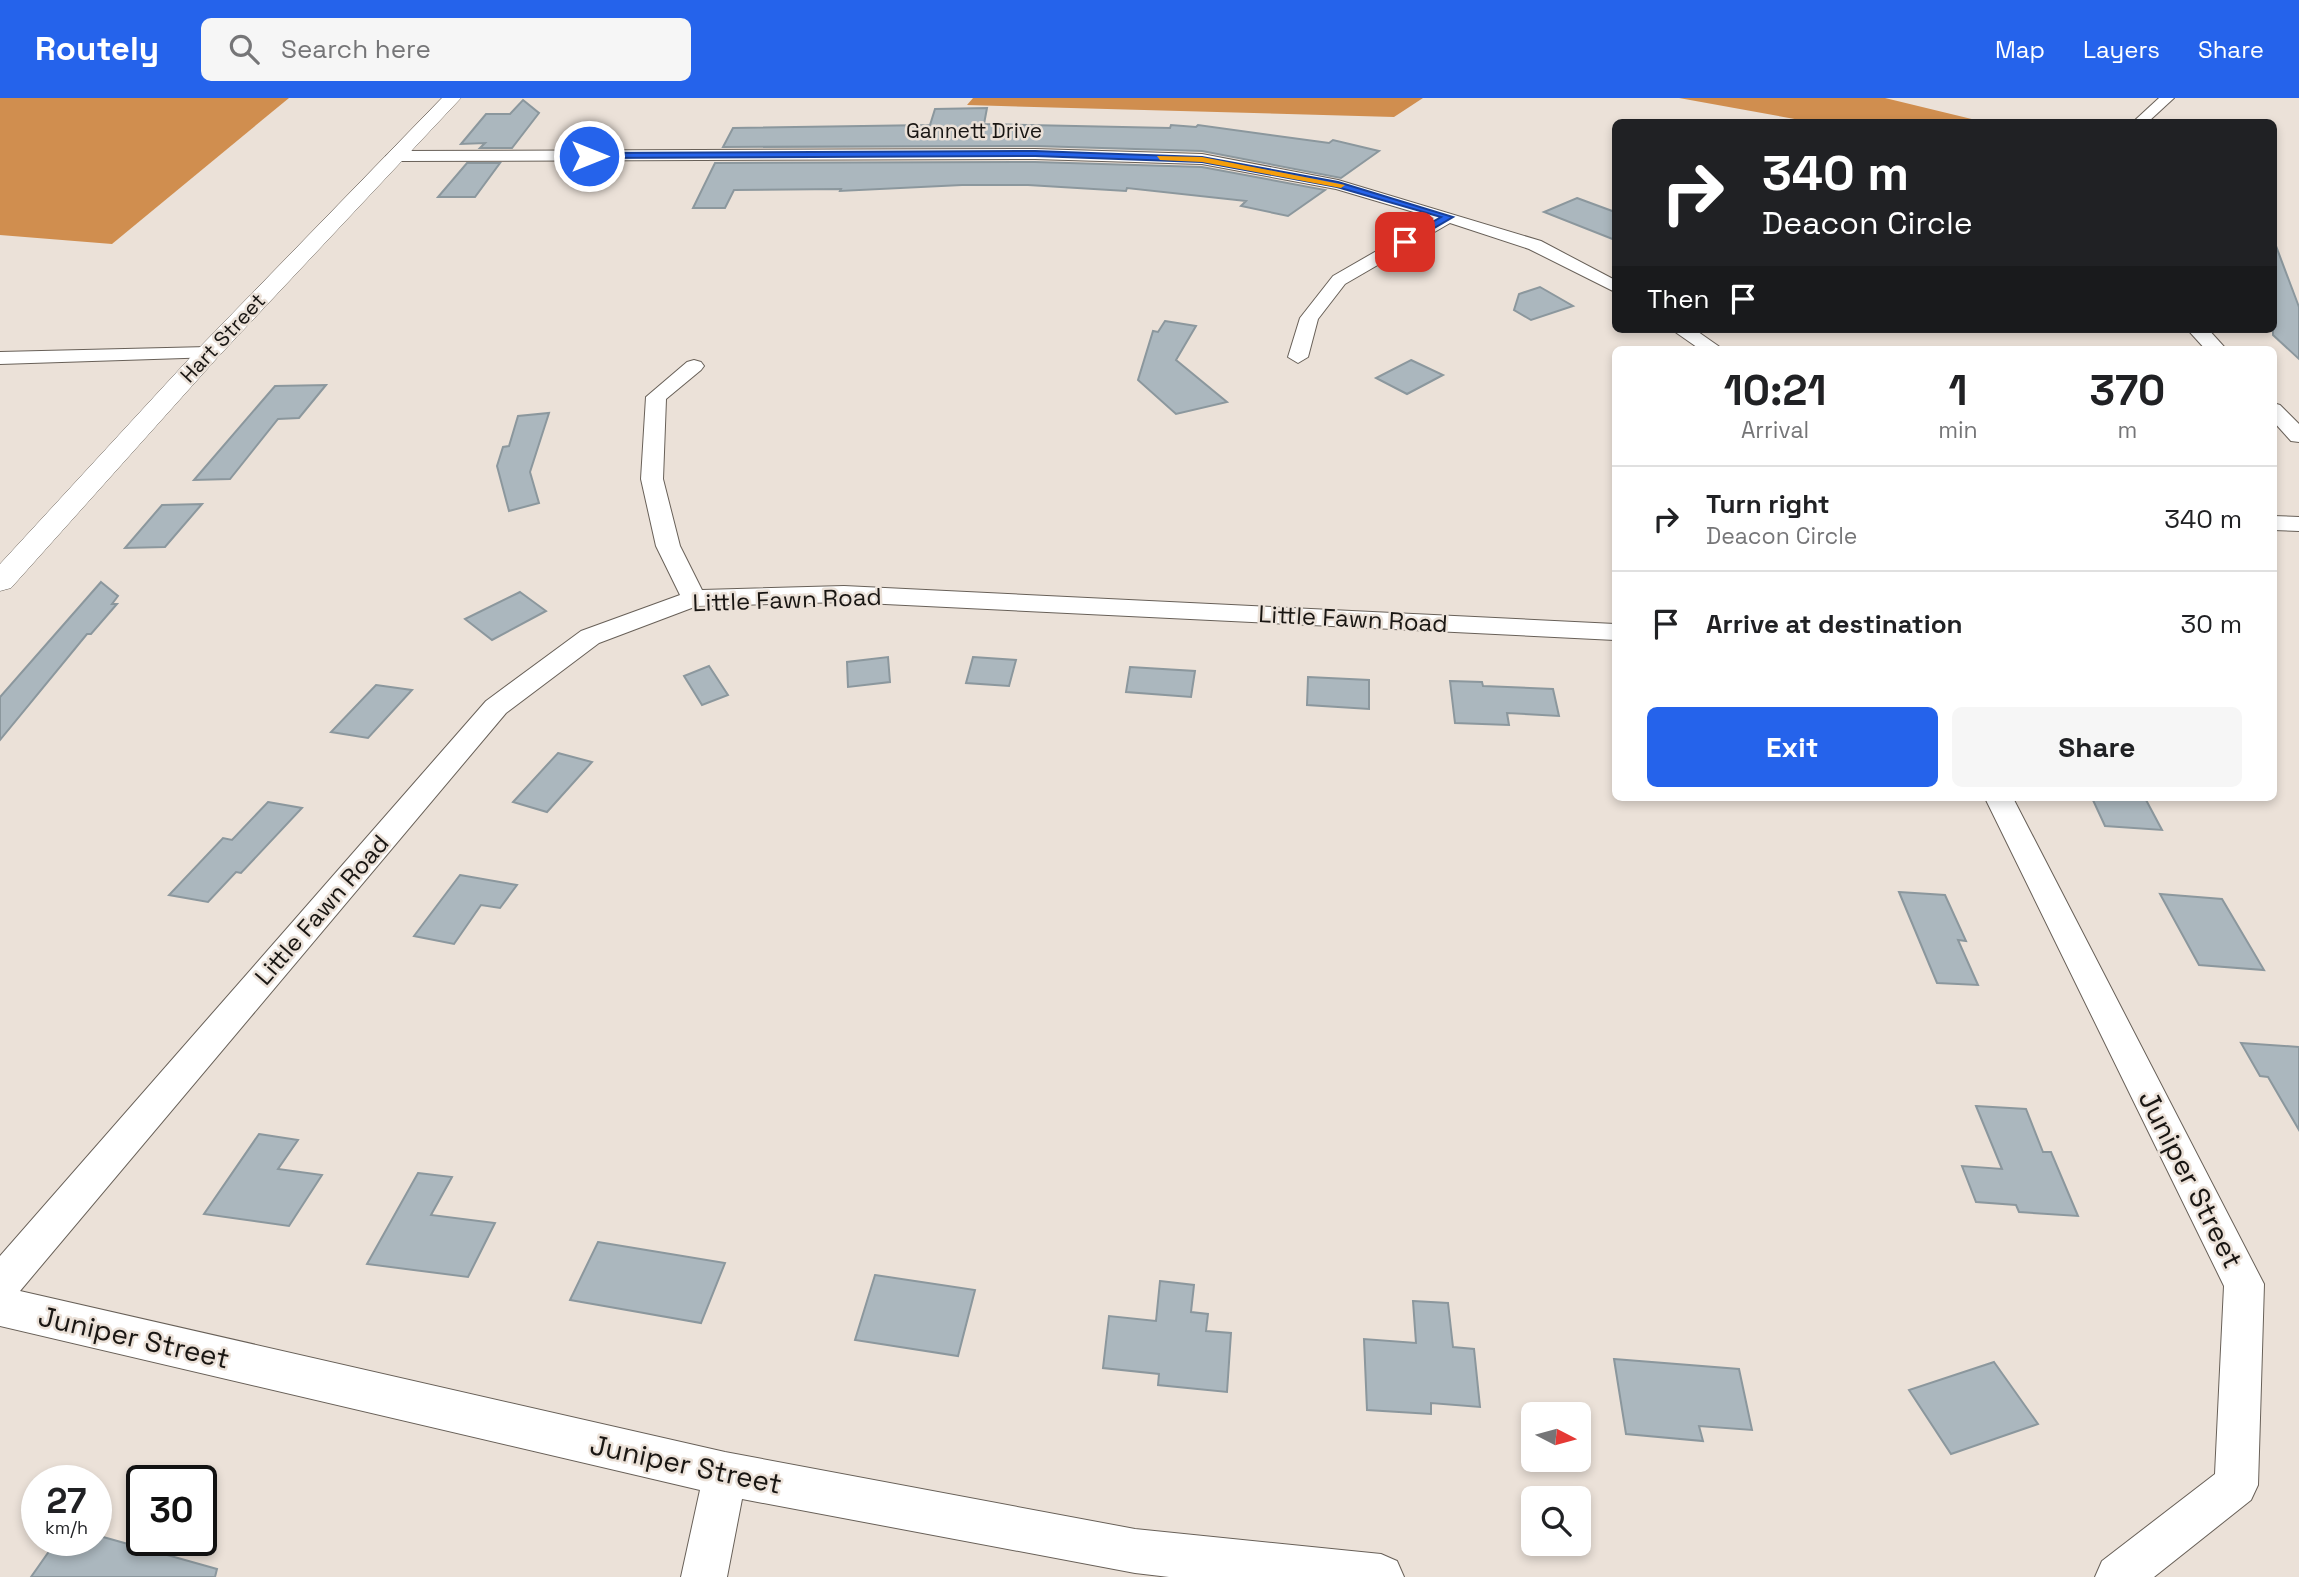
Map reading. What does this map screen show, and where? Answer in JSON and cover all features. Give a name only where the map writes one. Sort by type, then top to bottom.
[{"type":"street","name":"Hart Street","points":[[0,582],[208,354],[452,98]]},
{"type":"street","points":[[2143,119],[2167,98]]},
{"type":"street","name":"Gannett Drive","points":[[394,156],[1035,154],[1202,159],[1338,185],[1448,217],[1535,246],[1612,285]]},
{"type":"street","points":[[1298,357],[1309,318],[1339,280],[1448,217]]},
{"type":"street","points":[[1687,333],[1708,346]]},
{"type":"street","points":[[2201,333],[2213,346]]},
{"type":"street","points":[[0,358],[208,354]]},
{"type":"street","points":[[694,366],[656,397],[652,479],[668,546],[694,598]]},
{"type":"street","points":[[2277,413],[2299,436]]},
{"type":"street","points":[[2277,523],[2299,524]]},
{"type":"street","name":"Little Fawn Road","points":[[0,1285],[496,707],[590,637],[694,598],[844,594],[1612,632]]},
{"type":"street","name":"Juniper Street","points":[[2001,801],[2244,1284],[2236,1485],[2118,1577]]},
{"type":"street","name":"Juniper Street","points":[[0,1306],[726,1474],[1135,1551],[1381,1577]]},
{"type":"street","points":[[704,1577],[726,1474]]},
{"type":"shaded area","points":[[0,98],[289,98],[112,244],[0,235]]},
{"type":"shaded area","points":[[973,98],[1423,98],[1394,117],[967,105]]},
{"type":"shaded area","points":[[1679,98],[1885,98],[1972,119],[1794,119]]},
{"type":"building","points":[[523,100],[539,113],[512,148],[480,148],[485,143],[461,144],[486,114],[510,114]]},
{"type":"building","points":[[987,108],[984,124],[1170,128],[1171,125],[1198,125],[1329,143],[1333,140],[1379,151],[1341,178],[1202,151],[1035,146],[723,147],[733,128],[930,125],[935,109]]},
{"type":"building","points":[[1035,162],[1202,167],[1325,190],[1288,216],[1241,206],[1246,201],[1127,188],[1126,191],[1028,185],[962,185],[840,191],[841,189],[734,190],[725,208],[693,208],[715,163]]},
{"type":"building","points":[[467,163],[500,163],[475,197],[438,197]]},
{"type":"building","points":[[1577,198],[1612,211],[1612,239],[1544,212]]},
{"type":"building","points":[[2277,249],[2299,307],[2299,359],[2273,335],[2277,333]]},
{"type":"building","points":[[1540,287],[1573,306],[1531,320],[1514,310],[1519,294]]},
{"type":"building","points":[[1165,321],[1196,326],[1176,360],[1227,402],[1176,414],[1138,380],[1153,331],[1158,332]]},
{"type":"building","points":[[1411,360],[1443,375],[1407,394],[1376,378]]},
{"type":"building","points":[[326,385],[299,418],[278,419],[230,479],[194,480],[275,386]]},
{"type":"building","points":[[549,413],[530,472],[539,503],[509,511],[497,466],[503,447],[509,446],[518,416]]},
{"type":"building","points":[[202,504],[165,547],[125,548],[162,505]]},
{"type":"building","points":[[101,582],[118,596],[112,604],[117,604],[91,634],[87,634],[0,740],[0,697]]},
{"type":"building","points":[[520,592],[546,611],[492,640],[465,619]]},
{"type":"building","points":[[888,657],[890,682],[848,687],[847,662]]},
{"type":"building","points":[[973,657],[1016,660],[1009,686],[966,683]]},
{"type":"building","points":[[709,666],[728,695],[702,705],[684,676]]},
{"type":"building","points":[[1130,667],[1195,671],[1191,697],[1126,692]]},
{"type":"building","points":[[1308,677],[1369,680],[1369,709],[1307,705]]},
{"type":"building","points":[[1450,681],[1482,682],[1483,686],[1553,689],[1559,716],[1507,713],[1509,725],[1455,723]]},
{"type":"building","points":[[376,685],[412,690],[368,738],[331,732]]},
{"type":"building","points":[[558,753],[592,762],[547,812],[513,802]]},
{"type":"building","points":[[2093,801],[2147,801],[2162,830],[2105,826]]},
{"type":"building","points":[[268,802],[302,808],[241,873],[236,872],[208,902],[169,895],[223,838],[232,840]]},
{"type":"building","points":[[460,875],[517,885],[500,908],[481,905],[454,944],[414,936]]},
{"type":"building","points":[[1899,892],[1945,895],[1966,941],[1958,940],[1978,985],[1937,983]]},
{"type":"building","points":[[2160,894],[2222,899],[2264,970],[2199,965]]},
{"type":"building","points":[[2241,1043],[2299,1047],[2299,1130],[2268,1077],[2260,1076]]},
{"type":"building","points":[[1976,1106],[2026,1109],[2043,1152],[2051,1152],[2078,1216],[2019,1212],[2016,1205],[1976,1202],[1962,1166],[2002,1169]]},
{"type":"building","points":[[259,1134],[298,1140],[278,1169],[322,1175],[289,1226],[204,1214]]},
{"type":"building","points":[[418,1173],[452,1177],[431,1215],[495,1223],[468,1277],[367,1264]]},
{"type":"building","points":[[598,1242],[725,1263],[701,1323],[570,1300]]},
{"type":"building","points":[[875,1275],[975,1290],[958,1356],[855,1340]]},
{"type":"building","points":[[1160,1281],[1194,1285],[1191,1312],[1208,1314],[1206,1331],[1231,1333],[1227,1392],[1158,1385],[1159,1374],[1103,1368],[1109,1316],[1156,1321]]},
{"type":"building","points":[[1413,1301],[1448,1303],[1453,1347],[1474,1349],[1480,1407],[1431,1403],[1431,1414],[1367,1410],[1364,1339],[1416,1343]]},
{"type":"building","points":[[1614,1359],[1739,1369],[1752,1430],[1699,1426],[1703,1441],[1626,1434]]},
{"type":"building","points":[[1994,1362],[2038,1424],[1951,1454],[1909,1390]]},
{"type":"building","points":[[112,1539],[126,1543],[126,1556],[171,1556],[217,1569],[215,1577],[31,1577],[46,1556],[112,1556]]},
{"type":"slow traffic","points":[[1160,158],[1202,159],[1341,185]]},
{"type":"route","points":[[589,156],[1035,154],[1202,159],[1338,185],[1448,217],[1405,242]]}]
